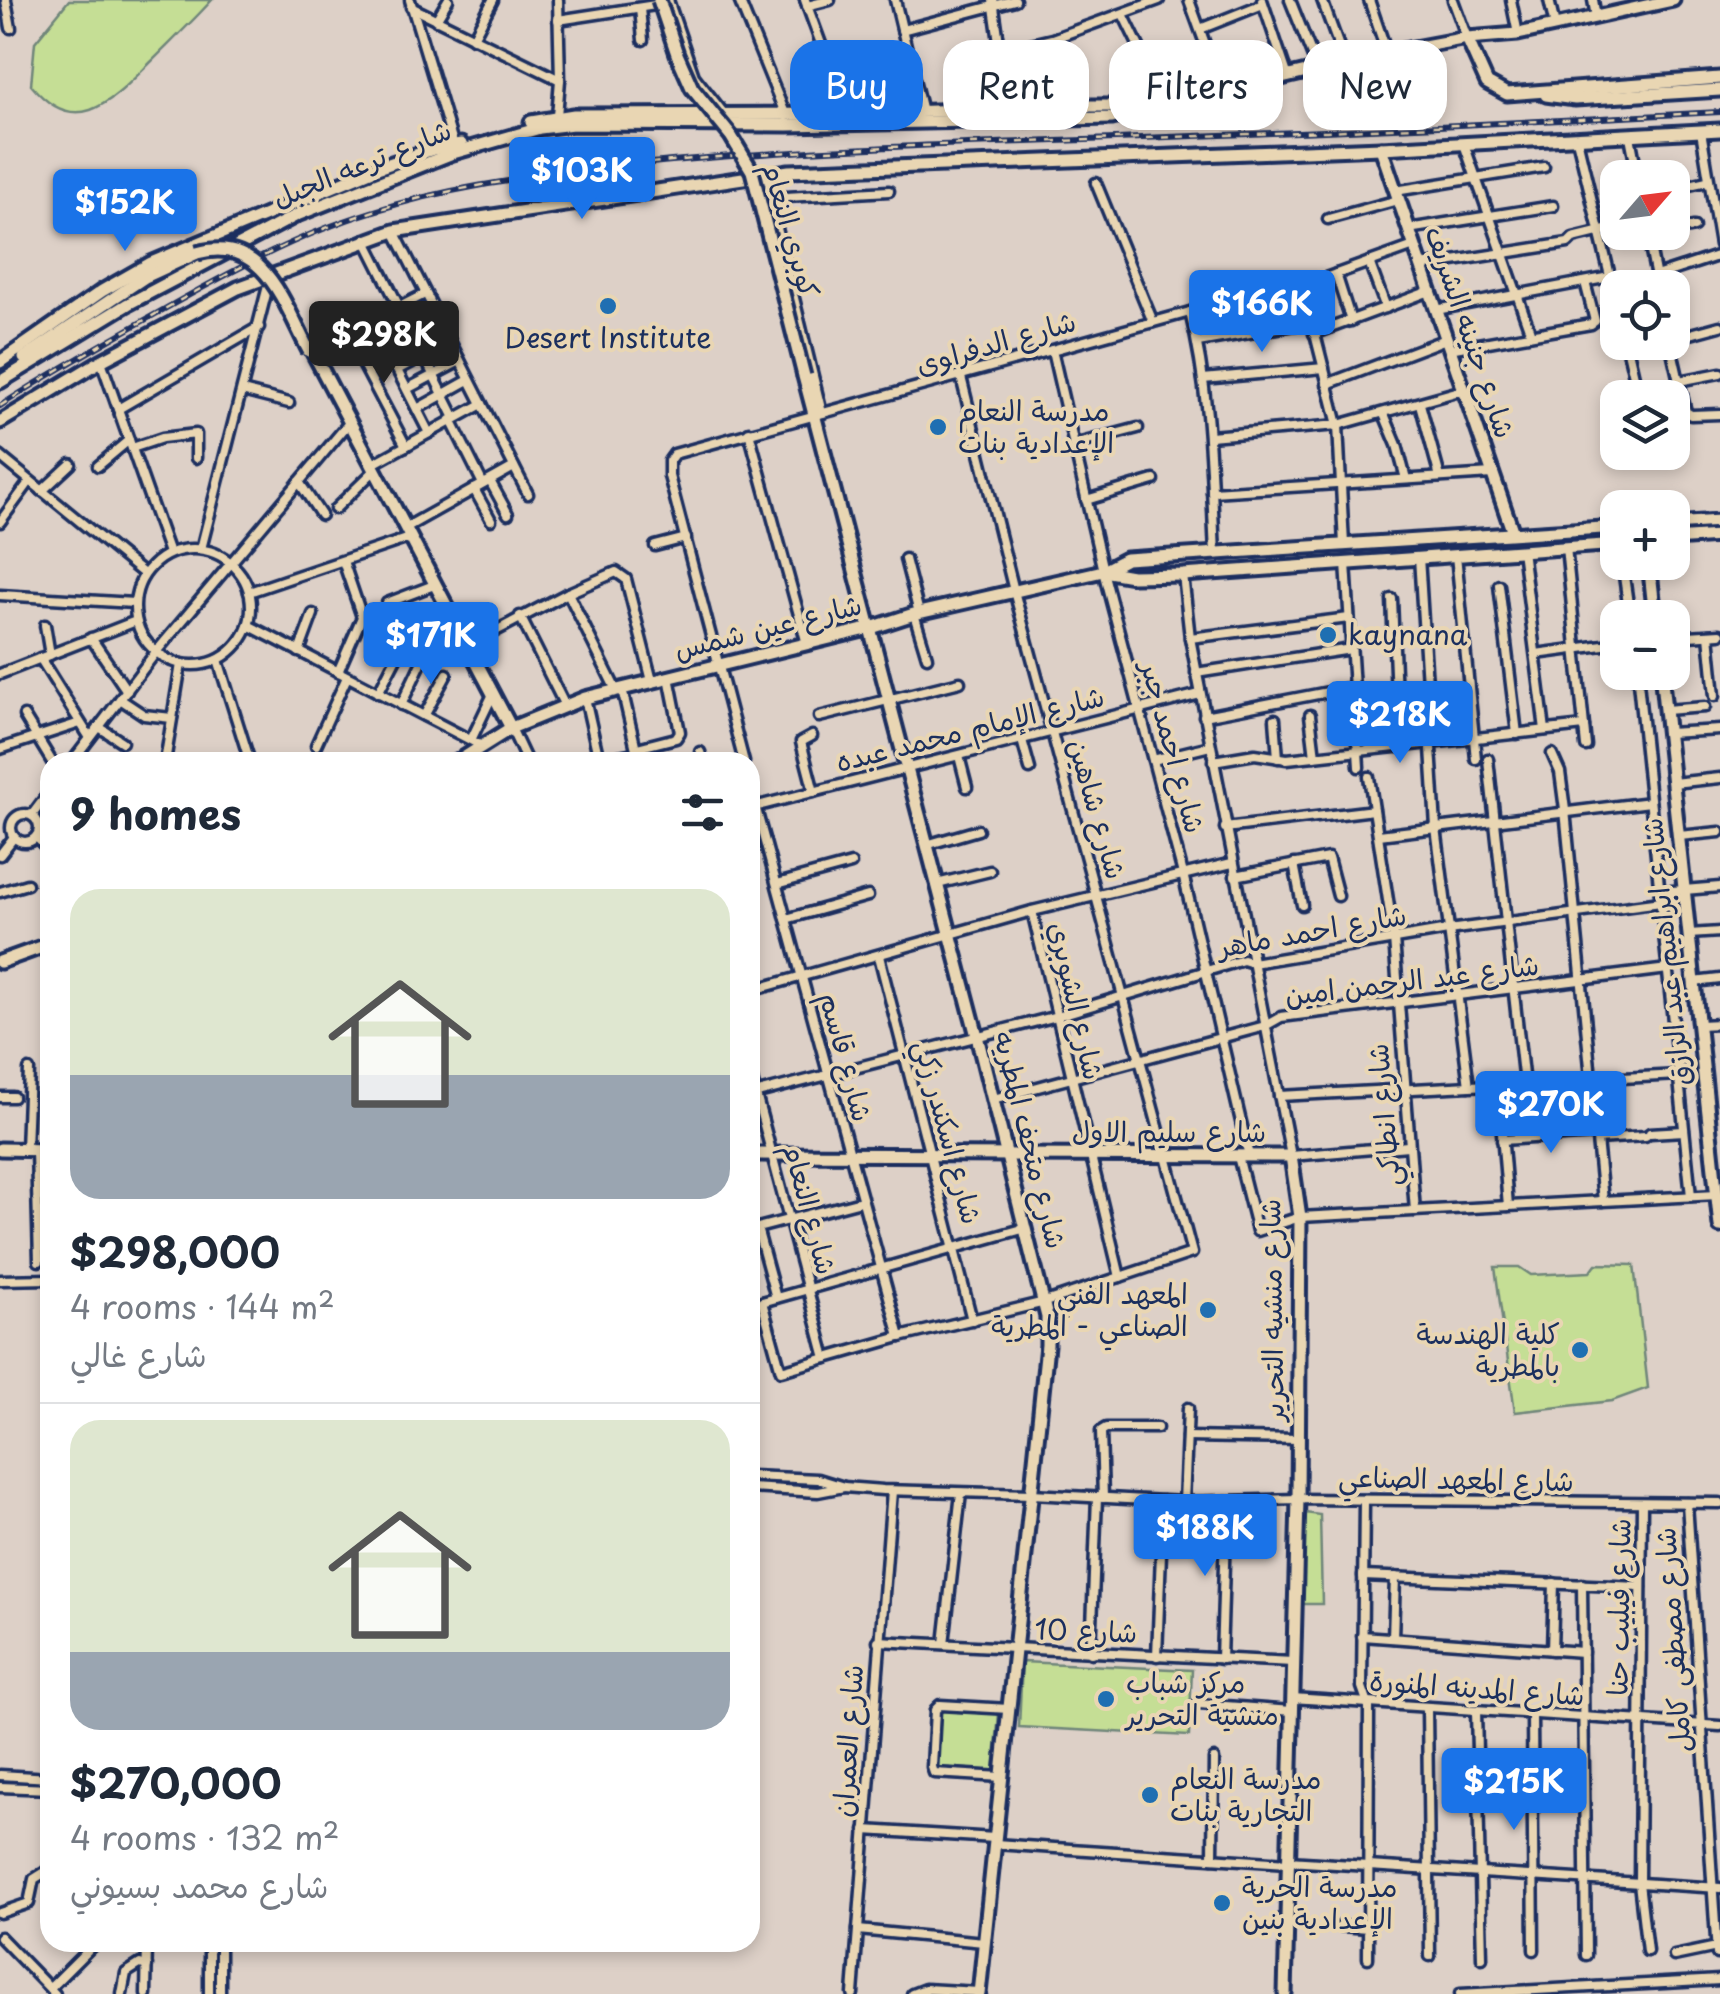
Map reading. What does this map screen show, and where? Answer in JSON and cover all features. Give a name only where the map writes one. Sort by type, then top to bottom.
[{"type":"street","points":[[6,0],[11,28]]},
{"type":"street","points":[[436,20],[448,0]]},
{"type":"street","points":[[473,38],[492,0]]},
{"type":"street","points":[[557,116],[558,0]]},
{"type":"street","points":[[738,0],[787,120]]},
{"type":"street","points":[[820,40],[806,3],[830,0]]},
{"type":"street","points":[[895,0],[904,40]]},
{"type":"street","points":[[902,30],[1015,0]]},
{"type":"street","points":[[1047,40],[1159,0]]},
{"type":"street","points":[[1189,0],[1204,40]]},
{"type":"street","points":[[1290,0],[1306,40]]},
{"type":"street","points":[[1322,0],[1336,40]]},
{"type":"street","points":[[1368,0],[1383,40]]},
{"type":"street","points":[[1453,0],[1483,77],[1493,88],[1507,94],[1720,78]]},
{"type":"street","points":[[1510,0],[1518,34]]},
{"type":"street","points":[[1548,0],[1554,26]]},
{"type":"street","points":[[1593,0],[1596,17]]},
{"type":"street","name":"شارع ترعه الجبل","points":[[1447,41],[1518,34],[1642,3],[1673,0]]},
{"type":"street","points":[[558,20],[665,1],[694,76],[724,114]]},
{"type":"street","name":"كوبري النعام","points":[[665,1],[676,54],[692,88],[731,136],[752,171],[804,376]]},
{"type":"street","points":[[1200,29],[1262,2],[1288,77]]},
{"type":"street","points":[[410,3],[436,20],[560,80]]},
{"type":"street","points":[[410,3],[454,146]]},
{"type":"street","points":[[994,3],[999,40]]},
{"type":"street","points":[[640,8],[643,40]]},
{"type":"street","points":[[1123,14],[1136,40]]},
{"type":"street","name":"شارع ترعه الجبل","points":[[1283,78],[1303,74]]},
{"type":"street","points":[[1537,92],[1575,99],[1720,90]]},
{"type":"street","name":"شارع ترعه الجبل","points":[[0,362],[102,291],[151,263],[433,149],[557,116],[724,114],[787,120]]},
{"type":"street","name":"شارع ترعه الجبل","points":[[0,379],[247,239],[361,187],[453,153],[540,128],[573,124],[790,120]]},
{"type":"street","points":[[0,422],[101,361],[238,288],[394,231],[763,173],[1720,130]]},
{"type":"street","points":[[1700,131],[1720,245]]},
{"type":"street","points":[[1630,136],[1635,160]]},
{"type":"street","points":[[1577,139],[1608,270]]},
{"type":"street","points":[[1464,144],[1531,334]]},
{"type":"street","name":"شارع جنينه الشريف","points":[[1380,148],[1513,533]]},
{"type":"street","points":[[1328,219],[1396,196],[1544,167]]},
{"type":"street","name":"شارع متحف المطريه","points":[[763,173],[871,628],[1045,1302],[1047,1345],[979,1993]]},
{"type":"street","points":[[1690,185],[1707,181]]},
{"type":"street","points":[[1096,183],[1153,322]]},
{"type":"street","points":[[768,198],[890,191]]},
{"type":"street","points":[[1408,229],[1553,206]]},
{"type":"street","points":[[1690,228],[1694,227]]},
{"type":"street","points":[[394,231],[528,494]]},
{"type":"street","points":[[1421,266],[1568,242],[1599,231]]},
{"type":"street","points":[[365,239],[453,419],[508,514]]},
{"type":"street","name":"شارع الدفراوى","points":[[686,538],[668,468],[680,450],[961,378],[1190,312],[1302,286],[1414,246]]},
{"type":"street","points":[[0,379],[145,277],[197,253],[232,250],[253,260],[269,277],[311,351]]},
{"type":"street","points":[[1673,270],[1720,254]]},
{"type":"street","points":[[1369,262],[1386,308]]},
{"type":"street","points":[[201,549],[271,274]]},
{"type":"street","points":[[271,274],[523,752]]},
{"type":"street","points":[[1336,274],[1351,320]]},
{"type":"street","points":[[1436,310],[1600,279]]},
{"type":"street","points":[[1328,384],[1448,344],[1594,323],[1585,282]]},
{"type":"street","points":[[1302,286],[1338,425],[1344,545]]},
{"type":"street","points":[[1314,334],[1430,292]]},
{"type":"street","points":[[311,351],[425,294]]},
{"type":"street","points":[[1190,312],[1198,342],[1210,436],[1215,554]]},
{"type":"street","points":[[387,350],[439,320]]},
{"type":"street","points":[[372,321],[430,432]]},
{"type":"street","points":[[1198,342],[1312,322]]},
{"type":"street","points":[[118,409],[259,326]]},
{"type":"street","points":[[1690,335],[1720,326]]},
{"type":"street","points":[[347,334],[406,446]]},
{"type":"street","points":[[397,370],[450,342]]},
{"type":"street","name":"شارع احمد جبر","points":[[1052,350],[1103,571],[1184,874],[1244,1156],[1256,1231],[1300,1217]]},
{"type":"street","points":[[101,361],[169,553]]},
{"type":"street","points":[[407,389],[460,362]]},
{"type":"street","points":[[1203,380],[1324,368]]},
{"type":"street","points":[[1690,382],[1720,373]]},
{"type":"street","name":"شارع متحف المطريه","points":[[804,376],[818,414]]},
{"type":"street","name":"شارع شاهين","points":[[961,378],[1014,591],[1192,1253],[1120,1277]]},
{"type":"street","points":[[417,409],[470,380]]},
{"type":"street","points":[[1210,436],[1338,425],[1464,390]]},
{"type":"street","points":[[242,391],[289,403]]},
{"type":"street","points":[[335,509],[372,468],[482,404]]},
{"type":"street","points":[[1420,404],[1440,477]]},
{"type":"street","points":[[1384,414],[1398,446],[1406,479]]},
{"type":"street","points":[[1690,414],[1720,414]]},
{"type":"street","points":[[80,752],[156,652],[348,424]]},
{"type":"street","points":[[1074,445],[1138,428]]},
{"type":"street","points":[[750,432],[807,644]]},
{"type":"street","points":[[98,466],[130,444],[196,434],[196,458]]},
{"type":"street","points":[[0,456],[144,574]]},
{"type":"street","points":[[42,490],[71,464]]},
{"type":"street","points":[[249,592],[407,533],[514,467]]},
{"type":"street","points":[[1212,492],[1492,474]]},
{"type":"street","points":[[1086,500],[1154,480]]},
{"type":"street","points":[[0,522],[30,481]]},
{"type":"street","points":[[299,482],[321,515]]},
{"type":"street","points":[[474,490],[491,520]]},
{"type":"street","points":[[1690,523],[1720,521]]},
{"type":"street","name":"شارع عين شمس","points":[[466,752],[475,743],[586,698],[1103,571],[1139,556],[1600,528]]},
{"type":"street","points":[[1690,538],[1720,536]]},
{"type":"street","points":[[656,546],[686,538],[741,752]]},
{"type":"street","points":[[1566,547],[1586,746]]},
{"type":"street","name":"شارع عين شمس","points":[[1103,571],[1119,576],[1183,575],[1600,547]]},
{"type":"street","points":[[201,549],[231,562],[249,592],[248,626],[241,640],[218,660],[181,664],[156,652],[143,638],[134,603],[144,574],[169,553],[201,549]]},
{"type":"street","points":[[1522,550],[1545,730]]},
{"type":"street","points":[[1456,555],[1476,760]]},
{"type":"street","points":[[905,558],[926,657]]},
{"type":"street","points":[[1419,558],[1436,828],[1469,1086]]},
{"type":"street","points":[[338,672],[362,620],[343,560]]},
{"type":"street","points":[[1346,563],[1359,767]]},
{"type":"street","points":[[467,646],[610,572],[622,574],[652,682]]},
{"type":"street","name":"شارع منشيه التحرير","points":[[1183,575],[1196,673],[1300,1217],[1298,1498],[1285,1994]]},
{"type":"street","points":[[387,603],[434,584]]},
{"type":"street","points":[[1499,585],[1516,734]]},
{"type":"street","points":[[568,592],[619,690],[637,752]]},
{"type":"street","points":[[0,595],[134,603]]},
{"type":"street","points":[[1392,599],[1398,747]]},
{"type":"street","points":[[299,652],[313,614]]},
{"type":"street","points":[[520,616],[564,706]]},
{"type":"street","points":[[1190,638],[1349,618]]},
{"type":"street","points":[[0,674],[136,620]]},
{"type":"street","points":[[45,625],[45,656],[90,738]]},
{"type":"street","points":[[248,626],[475,743],[493,694]]},
{"type":"street","points":[[1709,634],[1715,696]]},
{"type":"street","points":[[1690,636],[1720,634]]},
{"type":"street","points":[[378,693],[408,635]]},
{"type":"street","points":[[91,638],[124,696],[144,715],[172,718]]},
{"type":"street","points":[[1536,654],[1600,646]]},
{"type":"street","points":[[1196,673],[1351,649]]},
{"type":"street","points":[[401,705],[426,653]]},
{"type":"street","points":[[218,660],[247,752]]},
{"type":"street","points":[[167,752],[181,664]]},
{"type":"street","points":[[424,716],[447,674]]},
{"type":"street","points":[[316,745],[347,677]]},
{"type":"street","points":[[642,752],[678,735],[680,728],[669,678]]},
{"type":"street","points":[[819,717],[960,682]]},
{"type":"street","points":[[1204,716],[1354,687]]},
{"type":"street","name":"شارع ابراهيم عبد الرازق","points":[[1639,690],[1691,1196]]},
{"type":"street","name":"شارع ابراهيم عبد الرازق","points":[[1663,690],[1699,1032],[1714,1119],[1720,1223]]},
{"type":"street","name":"شارع الإمام محمد عبده","points":[[760,806],[1200,694]]},
{"type":"street","points":[[586,698],[594,752]]},
{"type":"street","points":[[1665,710],[1705,706]]},
{"type":"street","points":[[1310,715],[1316,756]]},
{"type":"street","points":[[24,716],[46,752]]},
{"type":"street","points":[[1275,718],[1278,758]]},
{"type":"street","points":[[0,749],[80,723]]},
{"type":"street","points":[[1213,761],[1255,754],[1278,758],[1316,756],[1584,726]]},
{"type":"street","points":[[99,727],[122,742]]},
{"type":"street","points":[[1668,732],[1720,730]]},
{"type":"street","points":[[812,736],[801,742],[814,792]]},
{"type":"street","points":[[1022,740],[1030,769]]},
{"type":"street","points":[[1153,760],[1210,746]]},
{"type":"street","points":[[1552,754],[1560,772],[1565,810],[1603,1201]]},
{"type":"street","points":[[959,756],[967,787]]},
{"type":"street","points":[[1488,759],[1524,1084]]},
{"type":"street","name":"شارع انطاكي","points":[[1369,777],[1394,939],[1415,1211]]},
{"type":"street","points":[[1673,783],[1720,778]]},
{"type":"street","points":[[1379,835],[1650,802]]},
{"type":"street","points":[[32,815],[40,805]]},
{"type":"street","points":[[1225,828],[1374,810]]},
{"type":"street","points":[[0,855],[12,820],[19,814],[32,815]]},
{"type":"street","points":[[32,815],[39,826],[36,837]]},
{"type":"street","name":"شارع قاسم","points":[[760,830],[900,1336]]},
{"type":"street","points":[[926,845],[978,830]]},
{"type":"street","points":[[8,831],[25,842],[36,837]]},
{"type":"street","points":[[1678,836],[1720,832]]},
{"type":"street","points":[[36,837],[40,841]]},
{"type":"street","points":[[1235,876],[1330,860],[1338,896]]},
{"type":"street","points":[[760,988],[1032,911],[1232,863]]},
{"type":"street","points":[[777,884],[850,864]]},
{"type":"street","points":[[1294,864],[1302,905]]},
{"type":"street","points":[[936,884],[990,871]]},
{"type":"street","points":[[0,892],[26,884]]},
{"type":"street","name":"شارع احمد ماهر","points":[[760,1092],[1057,1016],[1244,960],[1252,963],[1448,930],[1576,915],[1684,890],[1720,887]]},
{"type":"street","points":[[786,919],[868,896]]},
{"type":"street","name":"شارع الشوبري","points":[[1032,911],[1088,1157],[1120,1277]]},
{"type":"street","points":[[1689,934],[1720,932]]},
{"type":"street","points":[[0,962],[40,948]]},
{"type":"street","name":"شارع اسكندر زكي","points":[[879,956],[972,1320]]},
{"type":"street","name":"شارع عبد الرحمن امين","points":[[993,1100],[1265,1026],[1282,1016],[1668,970]]},
{"type":"street","points":[[1694,982],[1720,980]]},
{"type":"street","points":[[1675,1042],[1720,1024]]},
{"type":"street","points":[[29,1070],[39,1261]]},
{"type":"street","points":[[1279,1096],[1678,1075]]},
{"type":"street","points":[[1498,1085],[1508,1206]]},
{"type":"street","points":[[0,1097],[13,1097]]},
{"type":"street","name":"شارع النعام","points":[[760,1115],[826,1358]]},
{"type":"street","points":[[1502,1140],[1684,1131]]},
{"type":"street","name":"شارع سليم الاول","points":[[760,1154],[1291,1156],[1408,1146]]},
{"type":"street","points":[[0,1148],[40,1149]]},
{"type":"street","points":[[1300,1217],[1717,1195]]},
{"type":"street","points":[[760,1228],[861,1201]]},
{"type":"street","points":[[1026,1228],[762,1302],[781,1371],[900,1336],[1045,1302],[1120,1277]]},
{"type":"street","points":[[760,1248],[776,1298]]},
{"type":"street","points":[[0,1280],[40,1279]]},
{"type":"street","points":[[1184,1502],[1188,1408]]},
{"type":"street","points":[[1091,1653],[1101,1431],[1157,1428]]},
{"type":"street","points":[[1187,1437],[1298,1439]]},
{"type":"street","points":[[760,1476],[818,1479],[844,1487]]},
{"type":"street","points":[[760,1489],[818,1492],[844,1487]]},
{"type":"street","name":"شارع المعهد الصناعي","points":[[844,1487],[1184,1502],[1298,1498],[1364,1502],[1720,1503]]},
{"type":"street","name":"شارع العمران","points":[[853,1994],[892,1491]]},
{"type":"street","points":[[944,1644],[961,1492]]},
{"type":"street","points":[[1157,1656],[1163,1501]]},
{"type":"street","points":[[1221,1659],[1226,1501]]},
{"type":"street","points":[[1364,1502],[1362,1687],[1368,1704],[1368,1958]]},
{"type":"street","name":"شارع فيليب حنا","points":[[1642,1502],[1638,1882],[1647,1951]]},
{"type":"street","name":"شارع مصطفى كامل","points":[[1674,1956],[1717,1950],[1716,1888],[1700,1725],[1686,1503]]},
{"type":"street","points":[[1363,1576],[1641,1587]]},
{"type":"street","points":[[1393,1638],[1395,1577]]},
{"type":"street","points":[[1552,1650],[1554,1583]]},
{"type":"street","points":[[1582,1584],[1586,1955]]},
{"type":"street","points":[[1362,1636],[1583,1652]]},
{"type":"street","name":"شارع 10","points":[[878,1641],[1293,1662]]},
{"type":"street","name":"شارع المدينه المنورة","points":[[1198,1704],[1368,1704],[1720,1726]]},
{"type":"street","points":[[1002,1777],[934,1773],[935,1710],[940,1705],[1009,1709]]},
{"type":"street","points":[[1427,1708],[1430,1956]]},
{"type":"street","points":[[1476,1711],[1482,1958]]},
{"type":"street","points":[[1532,1715],[1534,1950]]},
{"type":"street","points":[[1213,1858],[1214,1760]]},
{"type":"street","points":[[0,1775],[40,1777]]},
{"type":"street","points":[[0,1787],[40,1789]]},
{"type":"street","points":[[865,1830],[1213,1858],[1716,1888]]},
{"type":"street","points":[[0,1912],[29,1903],[34,1879],[40,1875]]},
{"type":"street","points":[[1340,1926],[1368,1928]]},
{"type":"street","points":[[858,1930],[984,1942]]},
{"type":"street","points":[[0,1937],[52,1991],[87,1952]]},
{"type":"street","points":[[146,1994],[147,1952]]},
{"type":"street","points":[[209,1994],[210,1952]]},
{"type":"street","points":[[220,1952],[220,1994]]},
{"type":"street","points":[[122,1994],[126,1973],[140,1964],[146,1966]]},
{"type":"street","points":[[1460,1994],[1720,1980]]},
{"type":"street","points":[[912,1994],[925,1988],[979,1993]]},
{"type":"green space","points":[[69,0],[212,0],[124,88],[95,108],[80,112],[48,102],[31,85],[35,42]]},
{"type":"green space","points":[[1596,1264],[1634,1265],[1648,1388],[1612,1401],[1515,1412],[1495,1267],[1519,1267],[1531,1275],[1590,1272]]},
{"type":"green space","points":[[1305,1513],[1320,1515],[1322,1604],[1301,1604]]},
{"type":"green space","name":"مركز شباب منشية التحرير","points":[[1022,1662],[1192,1670],[1189,1736],[1019,1727]]},
{"type":"green space","points":[[940,1708],[999,1713],[994,1771],[936,1767]]},
{"type":"railway","points":[[0,406],[141,322],[290,243],[371,212],[479,186],[643,164],[807,151],[1720,112]]},
{"type":"place","name":"Desert Institute","points":[[608,306]]},
{"type":"place","name":"مدرسة النعام الإعدادية بنات","points":[[938,427]]},
{"type":"place","name":"kaynana","points":[[1328,635]]},
{"type":"place","name":"المعهد الفني الصناعي - المطرية","points":[[1208,1310]]},
{"type":"place","name":"كلية الهندسة بالمطرية","points":[[1580,1350]]},
{"type":"place","name":"مركز شباب منشية التحرير","points":[[1106,1699]]},
{"type":"place","name":"مدرسة النعام التجارية بنات","points":[[1150,1795]]},
{"type":"place","name":"مدرسة الحرية الإعدادية بنين","points":[[1222,1903]]}]
